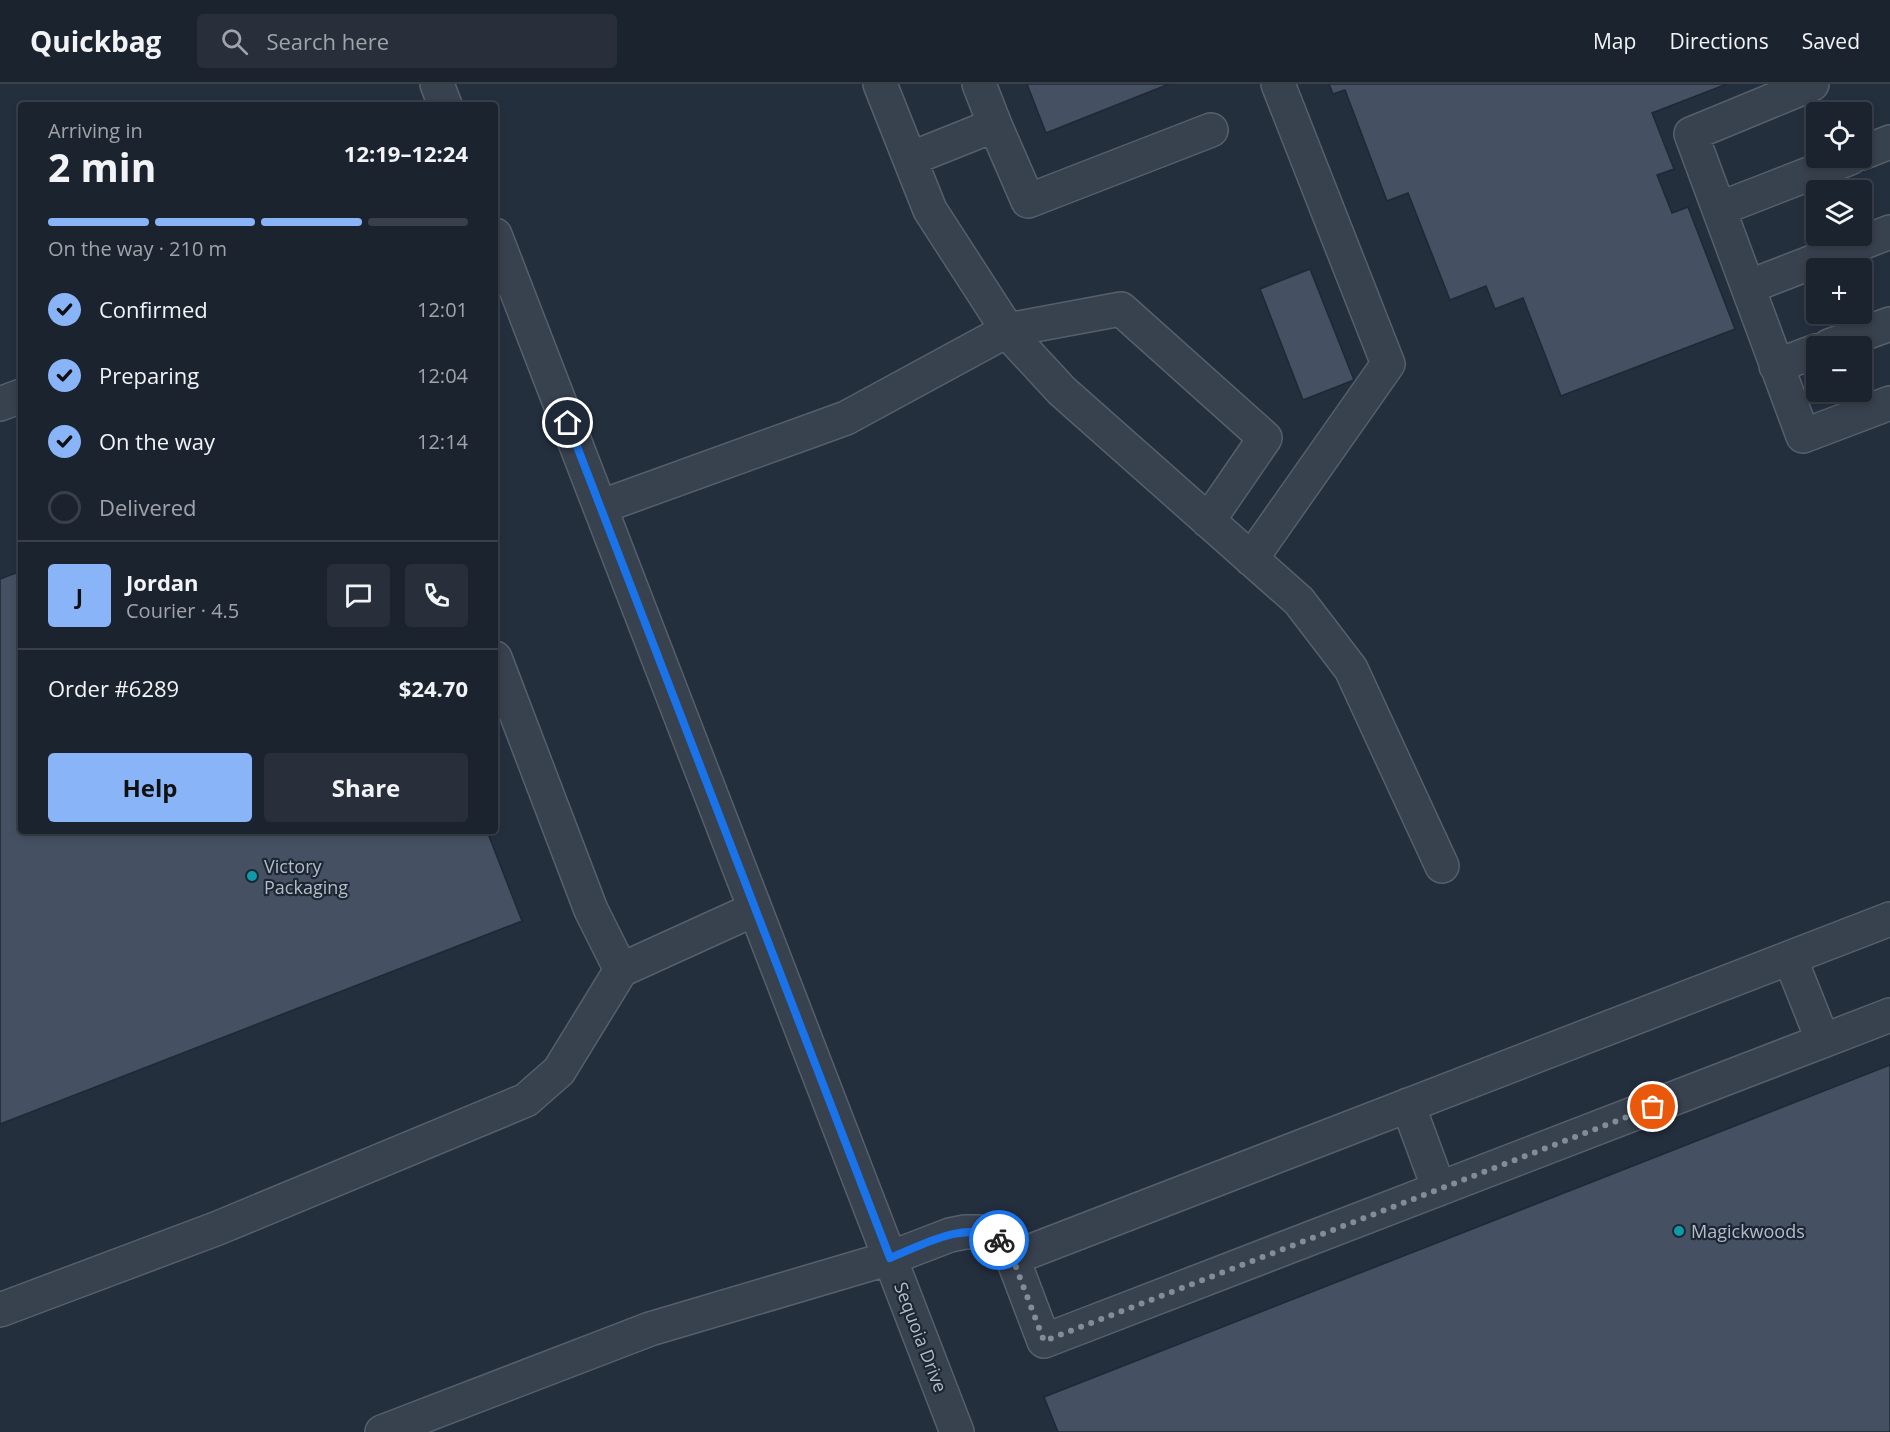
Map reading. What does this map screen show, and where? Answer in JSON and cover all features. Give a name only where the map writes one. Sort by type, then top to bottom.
[{"type":"street","points":[[437,84],[444,102]]},
{"type":"street","points":[[880,84],[930,210],[1008,330],[1062,392],[1299,600],[1351,669],[1442,866]]},
{"type":"street","points":[[978,84],[1028,201],[1211,130]]},
{"type":"street","points":[[1251,559],[1388,364],[1278,84]]},
{"type":"street","points":[[1812,84],[1691,134],[1803,436],[1890,403]]},
{"type":"street","points":[[910,159],[994,125]]},
{"type":"street","points":[[1872,149],[1890,142]]},
{"type":"street","points":[[1719,209],[1824,168]]},
{"type":"street","points":[[1748,287],[1890,232]]},
{"type":"street","name":"Sequoia Drive","points":[[498,243],[957,1432]]},
{"type":"street","points":[[600,507],[846,418],[1008,330],[1121,309],[1265,438],[1208,521]]},
{"type":"street","points":[[1857,336],[1890,324]]},
{"type":"street","points":[[1776,366],[1806,355]]},
{"type":"street","points":[[0,404],[18,397]]},
{"type":"street","points":[[498,666],[591,909],[621,970]]},
{"type":"street","points":[[0,1310],[218,1228],[526,1100],[559,1071],[621,970],[755,909]]},
{"type":"street","points":[[1013,1258],[1890,919]]},
{"type":"street","points":[[1790,958],[1823,1041]]},
{"type":"street","points":[[382,1432],[650,1329],[890,1258],[950,1235],[965,1232],[980,1232],[993,1236],[1003,1243],[1013,1258],[1044,1341],[1890,1016]]},
{"type":"street","points":[[1408,1105],[1439,1189]]},
{"type":"building","points":[[1027,84],[1169,84],[1046,133]]},
{"type":"building","points":[[1329,84],[1727,84],[1652,113],[1674,169],[1657,175],[1672,213],[1688,207],[1735,329],[1561,396],[1523,298],[1495,309],[1486,286],[1450,300],[1408,193],[1387,201],[1345,90],[1333,94]]},
{"type":"building","points":[[1310,269],[1354,380],[1303,400],[1260,289]]},
{"type":"building","name":"Victory Packaging","points":[[18,572],[18,834],[488,834],[522,921],[0,1124],[0,579]]},
{"type":"building","name":"Magickwoods","points":[[1890,1065],[1890,1432],[1058,1432],[1044,1397]]},
{"type":"way so far","points":[[999,1240],[1011,1254],[1044,1341],[1653,1107]]},
{"type":"place","name":"Victory Packaging","points":[[252,876]]},
{"type":"place","name":"Magickwoods","points":[[1679,1231]]},
{"type":"route","points":[[568,423],[890,1258],[950,1235],[965,1232],[980,1232],[999,1240]]}]
